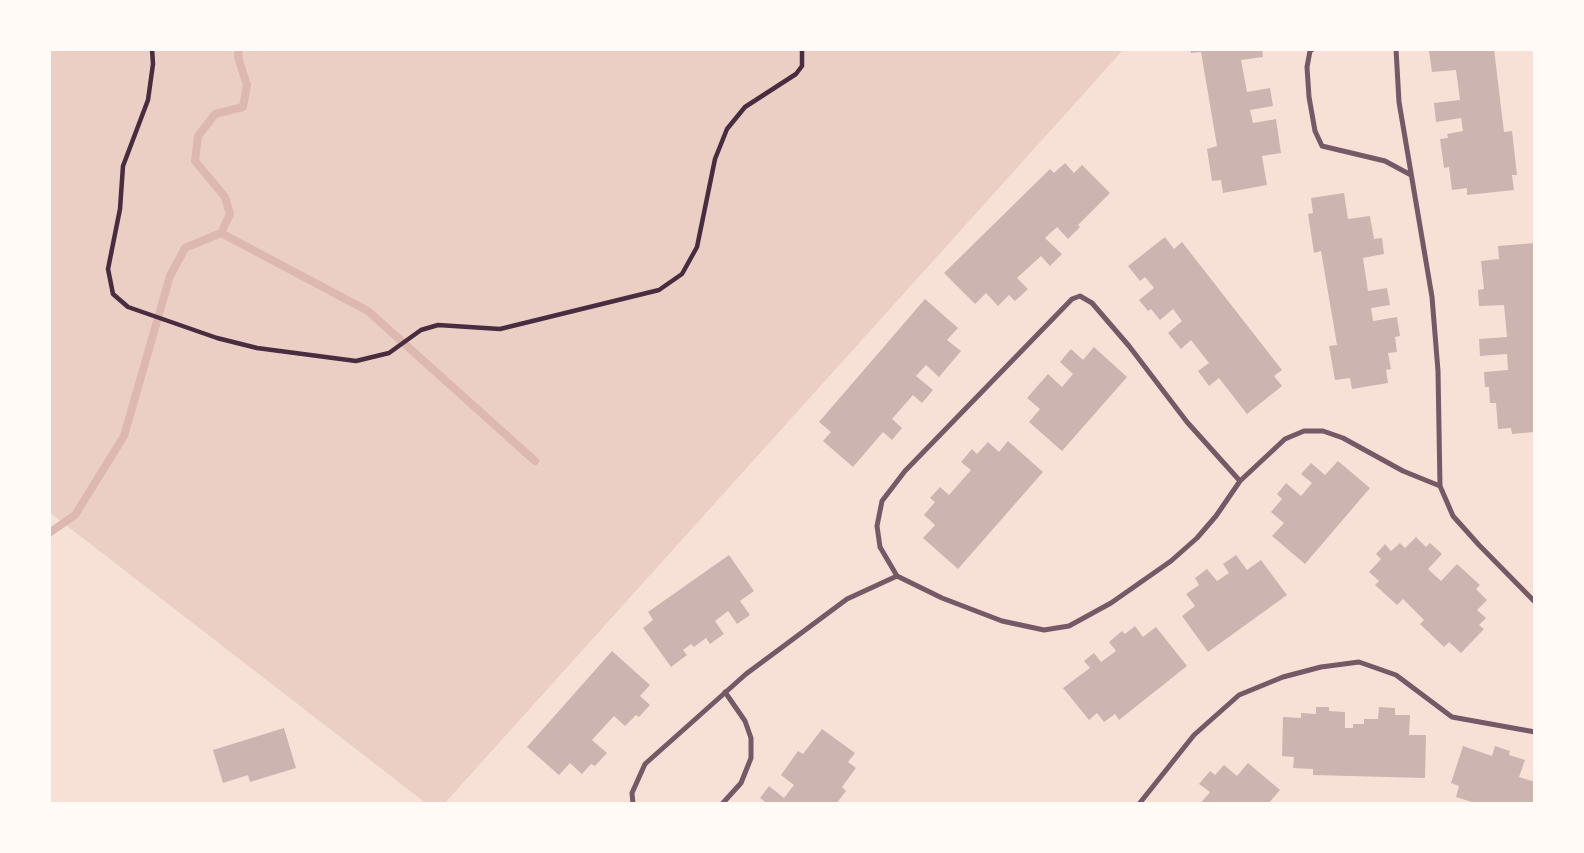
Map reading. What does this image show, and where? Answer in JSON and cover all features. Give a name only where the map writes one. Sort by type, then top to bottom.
[{"type":"lane","points":[[1312,49],[1307,67],[1309,97],[1315,131],[1322,146],[1385,161],[1411,176]]},
{"type":"lane","points":[[1396,49],[1399,102],[1432,297],[1438,371],[1440,486],[1453,516],[1535,601]]},
{"type":"lane","points":[[1240,481],[1187,422],[1092,303],[1080,296],[1072,299],[905,471],[882,501],[877,526],[880,547],[897,576],[942,598],[1002,621],[1044,630],[1069,626],[1111,603],[1197,538],[1240,481],[1285,439],[1304,431],[1323,431],[1343,438],[1403,471],[1440,486]]},
{"type":"lane","points":[[633,804],[632,793],[645,764],[725,692],[796,634],[846,599],[897,576]]},
{"type":"lane","points":[[1139,804],[1194,735],[1239,695],[1283,677],[1321,667],[1359,662],[1396,675],[1452,717],[1535,732]]},
{"type":"lane","points":[[722,804],[741,783],[751,758],[751,738],[745,721],[725,692]]},
{"type":"path","points":[[152,49],[153,64],[148,100],[123,166],[120,209],[108,269],[113,294],[128,307],[217,338],[257,348],[356,361],[389,353],[421,330],[438,325],[499,329],[659,290],[682,274],[697,247],[715,159],[727,129],[745,107],[796,74],[802,66],[802,49]]},
{"type":"shaded area","points":[[49,49],[1124,49],[444,804],[427,804],[49,512]]},
{"type":"building","points":[[1190,49],[1262,49],[1263,57],[1241,60],[1247,92],[1270,88],[1273,106],[1250,110],[1253,123],[1276,119],[1281,153],[1262,156],[1267,185],[1223,193],[1221,180],[1212,181],[1207,149],[1217,146],[1201,52],[1191,53]]},
{"type":"building","points":[[1494,49],[1504,132],[1512,131],[1517,175],[1512,175],[1514,190],[1467,195],[1467,188],[1452,190],[1449,167],[1444,168],[1440,139],[1448,138],[1447,134],[1463,131],[1461,118],[1436,122],[1434,103],[1460,100],[1456,70],[1432,72],[1429,51]]},
{"type":"building","points":[[1065,163],[1074,173],[1082,165],[1110,193],[1068,239],[1057,227],[1045,238],[1062,254],[1050,266],[1041,256],[1017,278],[1028,289],[1015,301],[1009,295],[998,306],[986,293],[975,304],[944,273],[1050,169],[1054,173]]},
{"type":"building","points":[[1344,193],[1348,219],[1370,216],[1374,239],[1382,238],[1384,254],[1363,258],[1368,291],[1387,288],[1390,305],[1371,308],[1373,321],[1397,317],[1400,336],[1395,337],[1397,352],[1388,353],[1391,369],[1386,370],[1388,383],[1352,389],[1350,378],[1335,380],[1329,346],[1337,345],[1321,251],[1314,253],[1308,214],[1313,213],[1311,198]]},
{"type":"building","points":[[1165,237],[1174,249],[1182,242],[1282,370],[1274,376],[1282,386],[1247,414],[1219,378],[1209,386],[1198,371],[1209,363],[1191,340],[1181,349],[1168,333],[1182,321],[1173,309],[1160,320],[1139,300],[1154,288],[1145,277],[1140,281],[1128,266]]},
{"type":"building","points":[[1535,243],[1535,432],[1512,434],[1511,428],[1498,429],[1496,403],[1490,403],[1489,387],[1485,387],[1484,372],[1508,370],[1507,354],[1480,356],[1479,339],[1507,337],[1504,305],[1479,306],[1478,290],[1484,289],[1481,261],[1499,259],[1498,246]]},
{"type":"building","points":[[925,299],[958,328],[947,340],[961,351],[939,377],[926,365],[916,376],[933,390],[922,403],[913,395],[892,419],[902,428],[892,440],[883,432],[853,467],[823,441],[831,432],[819,422]]},
{"type":"building","points":[[1094,347],[1127,377],[1062,451],[1029,422],[1040,409],[1027,398],[1048,374],[1062,387],[1073,374],[1060,362],[1071,349],[1083,360]]},
{"type":"building","points":[[1008,441],[1043,472],[958,569],[923,538],[935,525],[924,515],[935,502],[930,498],[940,487],[949,495],[971,470],[961,462],[972,449],[977,454],[988,442],[999,452]]},
{"type":"building","points":[[1338,461],[1370,488],[1305,564],[1272,536],[1284,523],[1271,512],[1282,499],[1277,494],[1286,483],[1301,496],[1312,483],[1301,474],[1311,463],[1325,475]]},
{"type":"building","points":[[1416,537],[1426,547],[1430,543],[1442,554],[1428,569],[1441,581],[1457,564],[1480,585],[1476,589],[1487,600],[1477,610],[1486,618],[1479,625],[1484,629],[1461,653],[1449,642],[1444,647],[1420,624],[1424,620],[1403,599],[1397,605],[1375,585],[1379,581],[1369,572],[1381,559],[1376,554],[1385,544],[1391,551],[1400,543],[1405,548]]},
{"type":"building","points":[[729,555],[754,591],[740,601],[750,615],[737,624],[728,611],[715,621],[724,634],[710,644],[706,638],[694,647],[691,644],[683,650],[687,655],[671,667],[643,628],[653,620],[648,612]]},
{"type":"building","points":[[1236,555],[1247,570],[1261,560],[1287,595],[1208,652],[1182,616],[1195,606],[1186,594],[1199,585],[1195,578],[1207,569],[1217,581],[1229,573],[1223,564]]},
{"type":"building","points":[[1135,626],[1143,637],[1156,627],[1187,666],[1119,720],[1115,714],[1104,722],[1097,713],[1089,720],[1063,688],[1090,668],[1084,661],[1094,653],[1101,662],[1116,651],[1109,642],[1122,631],[1125,634]]},
{"type":"building","points":[[612,651],[650,685],[640,696],[650,705],[639,717],[636,715],[625,726],[614,716],[592,740],[607,753],[595,766],[591,764],[582,774],[570,763],[559,775],[527,747]]},
{"type":"building","points":[[1316,707],[1329,707],[1329,711],[1345,712],[1345,728],[1353,728],[1353,724],[1364,724],[1364,719],[1378,719],[1379,707],[1395,708],[1395,715],[1410,715],[1409,735],[1426,735],[1425,778],[1313,775],[1313,769],[1293,768],[1294,757],[1282,756],[1283,717],[1301,718],[1301,713],[1316,714]]},
{"type":"building","points":[[284,728],[296,768],[250,782],[248,775],[223,783],[213,750]]},
{"type":"building","points":[[822,729],[855,753],[848,762],[856,768],[842,787],[846,791],[836,804],[768,804],[760,798],[769,786],[784,798],[794,785],[781,775],[798,751],[803,754]]},
{"type":"building","points":[[1463,746],[1492,756],[1495,746],[1510,751],[1509,755],[1525,760],[1519,777],[1535,782],[1535,804],[1478,804],[1456,797],[1459,786],[1451,783]]},
{"type":"building","points":[[1248,763],[1280,790],[1268,804],[1200,804],[1210,792],[1199,784],[1210,771],[1215,775],[1224,765],[1237,776]]},
{"type":"waterway","points":[[49,533],[75,515],[124,436],[170,276],[185,248],[221,233],[230,214],[225,197],[195,161],[198,136],[215,114],[243,107],[247,85],[238,57],[239,49]]},
{"type":"waterway","points":[[221,233],[368,311],[535,461]]}]
